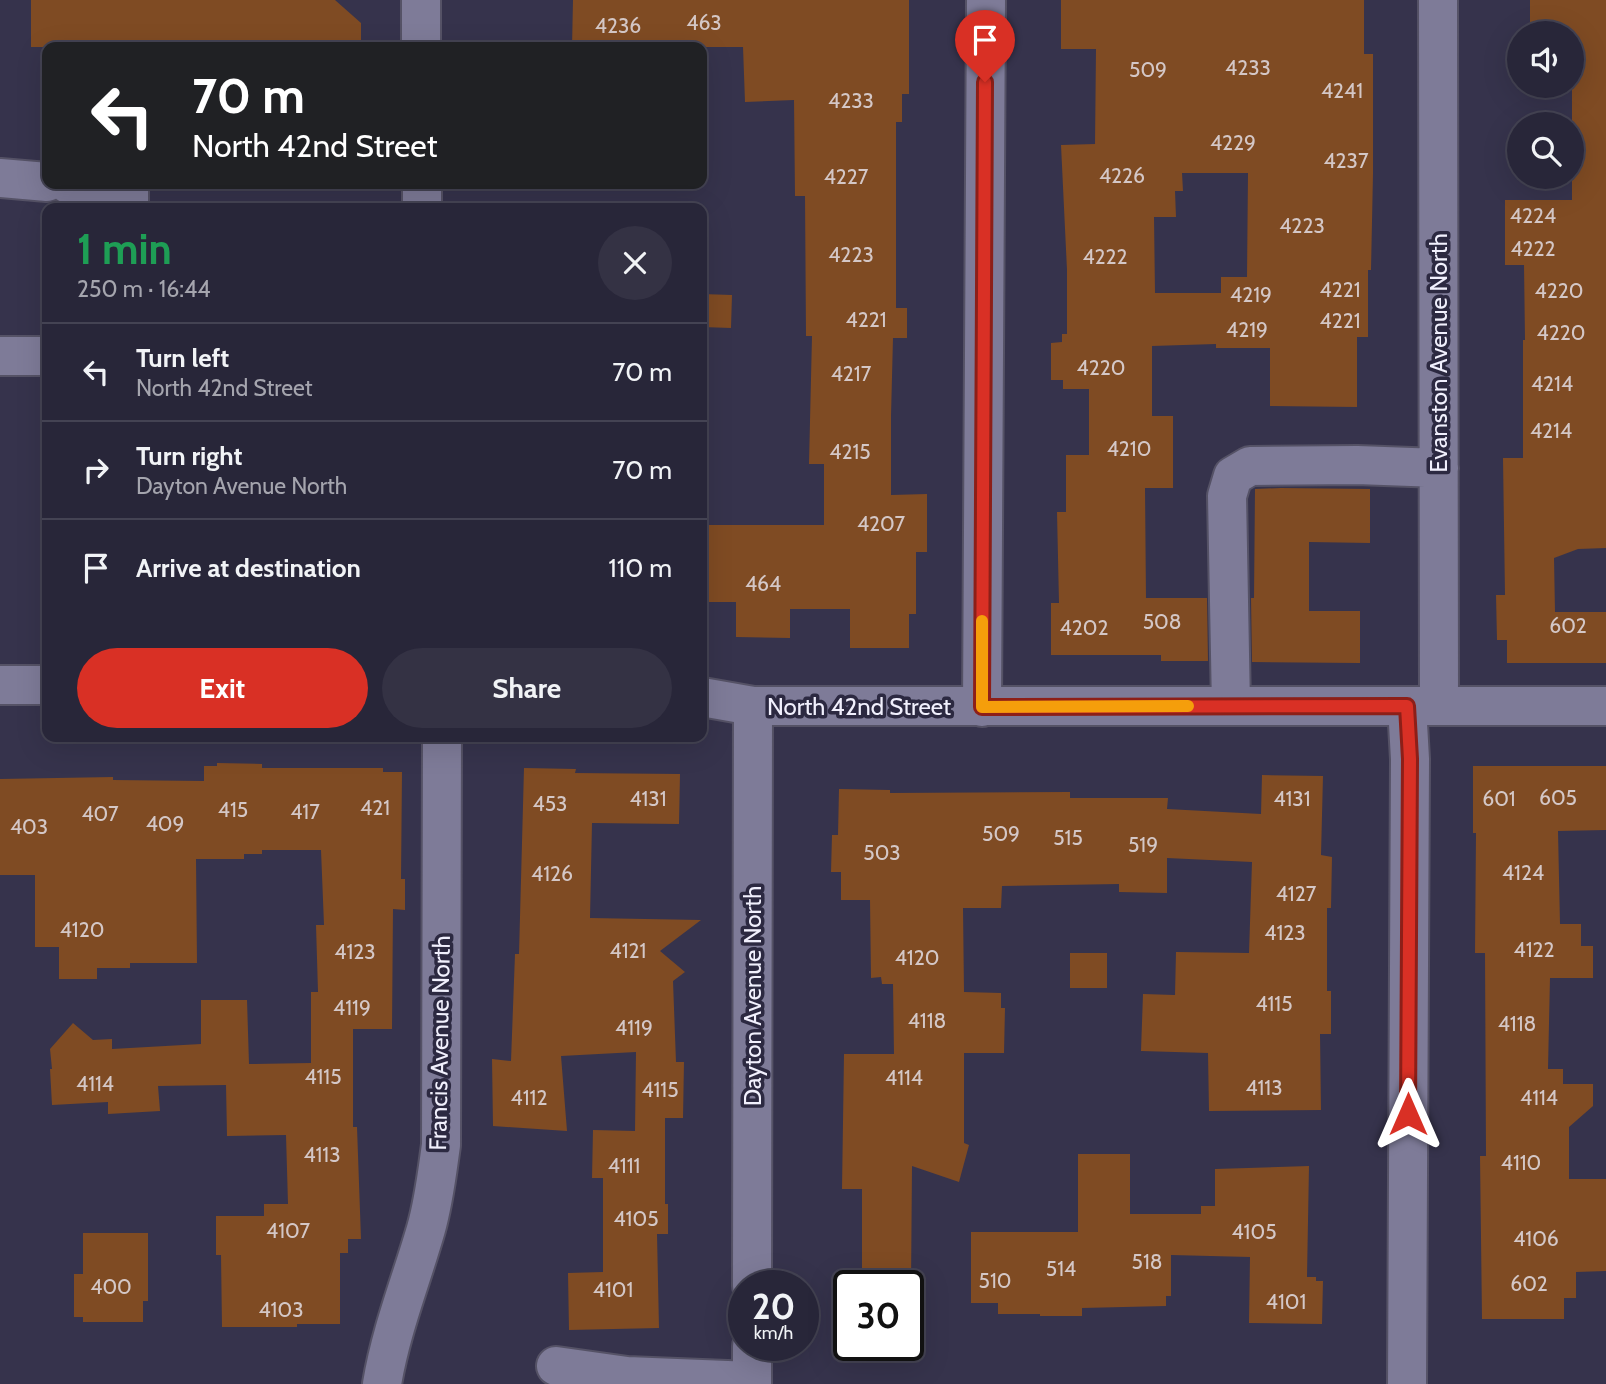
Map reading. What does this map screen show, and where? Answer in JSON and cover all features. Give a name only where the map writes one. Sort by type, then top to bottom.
[{"type":"street","points":[[421,0],[421,42]]},
{"type":"street","points":[[982,707],[986,0]]},
{"type":"street","name":"Evanston Avenue North","points":[[1407,1384],[1410,773],[1423,706],[1439,468],[1438,0]]},
{"type":"street","points":[[0,178],[42,182]]},
{"type":"street","points":[[119,189],[129,190],[129,203]]},
{"type":"street","points":[[0,356],[42,356]]},
{"type":"street","points":[[1231,706],[1227,496],[1233,475],[1250,466],[1357,465],[1439,468]]},
{"type":"street","points":[[0,685],[42,685]]},
{"type":"street","name":"North 42nd Street","points":[[707,698],[754,706],[1606,706]]},
{"type":"street","name":"Dayton Avenue North","points":[[752,1270],[754,706]]},
{"type":"street","name":"Francis Avenue North","points":[[382,1384],[393,1328],[427,1227],[441,1144],[442,742]]},
{"type":"street","points":[[556,1366],[627,1376],[752,1370]]},
{"type":"building","points":[[31,0],[335,0],[361,23],[361,42],[42,42],[42,47],[31,47]]},
{"type":"building","points":[[573,0],[909,0],[909,94],[902,94],[902,122],[896,122],[896,308],[907,308],[907,338],[893,338],[891,495],[927,494],[927,552],[916,552],[916,614],[909,614],[909,648],[850,648],[850,609],[790,609],[790,638],[736,637],[736,602],[707,602],[707,525],[824,525],[824,464],[809,464],[812,336],[806,336],[805,196],[795,196],[794,100],[745,102],[743,47],[707,47],[707,42],[572,42]]},
{"type":"building","points":[[1061,0],[1364,0],[1364,54],[1373,54],[1373,174],[1368,337],[1357,337],[1357,407],[1270,406],[1270,348],[1216,348],[1216,344],[1152,346],[1152,416],[1173,416],[1173,488],[1145,488],[1146,598],[1207,598],[1208,661],[1161,661],[1161,655],[1051,655],[1051,603],[1059,603],[1057,512],[1066,512],[1066,455],[1089,455],[1089,389],[1063,389],[1063,380],[1051,380],[1051,343],[1062,342],[1062,334],[1067,334],[1061,145],[1095,144],[1096,49],[1061,49]],"holes":[[[1182,173],[1248,173],[1247,277],[1221,277],[1221,293],[1155,293],[1154,217],[1176,217],[1175,191],[1183,191]]]},
{"type":"building","points":[[1530,0],[1606,0],[1606,548],[1578,549],[1554,558],[1555,612],[1606,612],[1606,663],[1507,663],[1507,640],[1497,640],[1496,595],[1505,595],[1503,458],[1523,458],[1524,265],[1505,265],[1505,200],[1572,200],[1572,189],[1584,189],[1584,112],[1572,112],[1572,98],[1584,98],[1584,21],[1530,21]]},
{"type":"building","points":[[707,294],[732,295],[731,328],[707,327]]},
{"type":"building","points":[[1255,489],[1370,489],[1370,543],[1309,542],[1309,611],[1360,611],[1360,663],[1252,662],[1251,598],[1254,598]]},
{"type":"building","points":[[217,763],[262,764],[262,768],[383,768],[383,772],[402,772],[401,879],[405,879],[405,910],[393,909],[392,1029],[353,1029],[353,1127],[357,1127],[361,1239],[348,1239],[348,1253],[340,1253],[340,1324],[222,1327],[221,1255],[216,1255],[216,1216],[264,1216],[264,1204],[288,1204],[286,1135],[227,1136],[226,1085],[158,1086],[160,1111],[108,1114],[108,1102],[52,1105],[50,1069],[50,1049],[73,1023],[93,1040],[112,1039],[112,1049],[201,1044],[201,1000],[247,1000],[249,1064],[311,1063],[311,992],[318,992],[316,925],[324,925],[321,850],[262,850],[262,854],[244,854],[244,859],[196,859],[197,963],[130,963],[130,968],[97,968],[97,979],[59,979],[59,947],[35,947],[35,875],[0,875],[0,779],[113,777],[113,780],[204,781],[204,766],[217,766]]},
{"type":"building","points":[[1473,766],[1606,766],[1606,830],[1558,831],[1560,924],[1581,924],[1581,946],[1593,946],[1593,978],[1550,978],[1548,1069],[1563,1069],[1563,1084],[1593,1084],[1593,1106],[1569,1127],[1569,1179],[1606,1179],[1606,1271],[1576,1272],[1576,1298],[1564,1298],[1564,1319],[1482,1319],[1480,1156],[1486,1156],[1485,953],[1475,953],[1476,833],[1473,833]]},
{"type":"building","points":[[524,768],[576,769],[575,773],[680,774],[679,824],[592,823],[590,918],[701,920],[660,951],[685,972],[673,981],[676,1062],[684,1062],[683,1118],[665,1118],[665,1204],[668,1204],[668,1234],[657,1234],[659,1328],[569,1330],[568,1273],[603,1272],[603,1178],[592,1178],[593,1130],[635,1131],[636,1052],[561,1056],[567,1131],[493,1126],[492,1059],[511,1061],[515,954],[519,954]]},
{"type":"building","points":[[1262,775],[1323,776],[1321,855],[1332,857],[1331,908],[1327,908],[1327,991],[1331,991],[1331,1034],[1320,1034],[1321,1110],[1209,1111],[1208,1053],[1141,1051],[1143,994],[1175,995],[1176,952],[1249,953],[1252,862],[1167,858],[1167,893],[1119,892],[1119,884],[1002,886],[1001,908],[963,908],[964,992],[1001,993],[1001,1008],[1005,1008],[1004,1053],[964,1053],[964,1143],[969,1145],[959,1182],[912,1166],[911,1270],[862,1270],[862,1189],[842,1189],[844,1054],[894,1054],[893,984],[882,984],[881,977],[871,978],[870,900],[841,900],[841,872],[831,872],[832,835],[838,835],[839,789],[890,790],[890,793],[1070,792],[1070,798],[1168,798],[1167,809],[1261,814]]},
{"type":"building","points":[[1070,953],[1107,953],[1107,988],[1070,988]]},
{"type":"building","points":[[1078,1154],[1130,1154],[1130,1214],[1201,1214],[1201,1206],[1215,1206],[1215,1169],[1309,1166],[1307,1277],[1316,1277],[1316,1281],[1323,1281],[1322,1324],[1249,1323],[1250,1257],[1171,1255],[1171,1296],[1166,1296],[1166,1306],[1082,1308],[1082,1316],[1040,1316],[998,1314],[998,1303],[971,1303],[971,1232],[1078,1232]]},
{"type":"building","points":[[83,1233],[148,1233],[148,1301],[143,1301],[143,1322],[83,1322],[83,1317],[74,1317],[74,1274],[83,1274]]},
{"type":"slow traffic","points":[[982,621],[982,707],[1188,706]]},
{"type":"route","points":[[985,82],[982,707],[1407,706],[1410,759],[1408,1114]]}]
